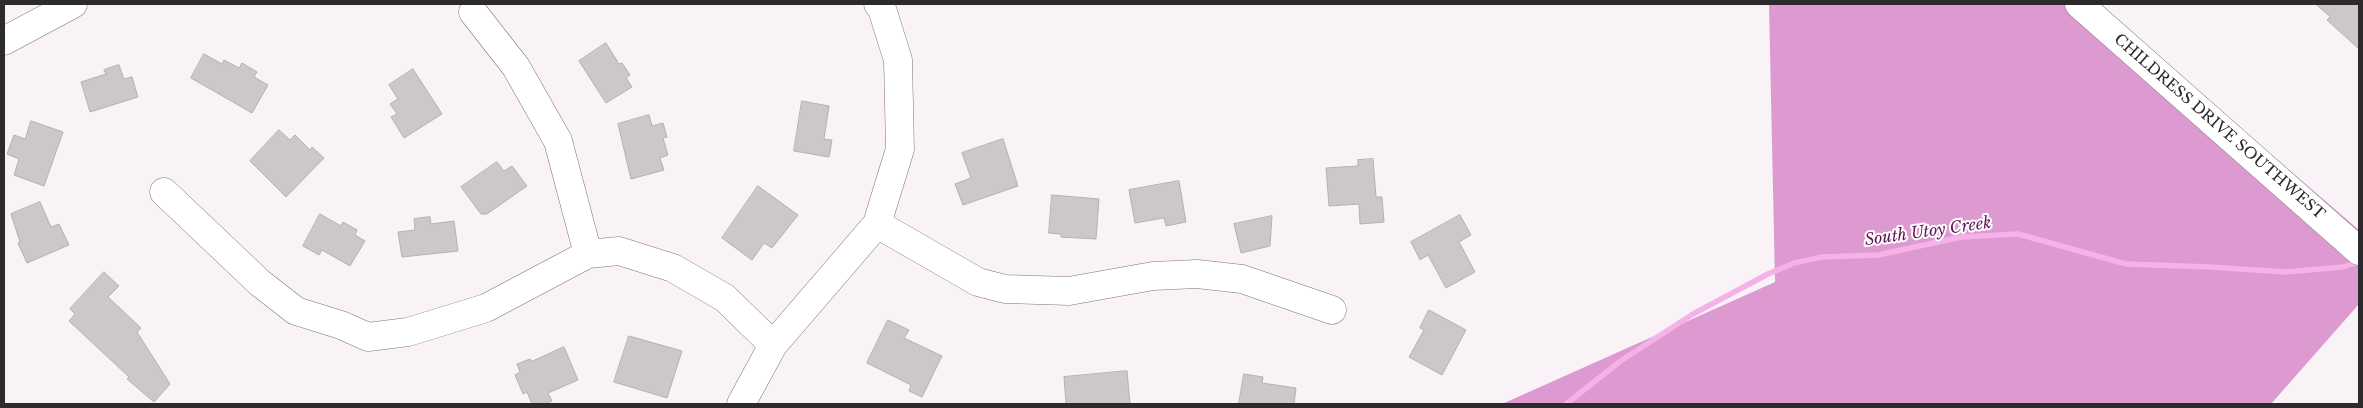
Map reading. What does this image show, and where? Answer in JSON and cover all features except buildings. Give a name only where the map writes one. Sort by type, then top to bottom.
[{"type":"street","points":[[4,41],[73,4]]},
{"type":"street","name":"CHILDRESS DRIVE SOUTHWEST","points":[[2079,4],[2356,249]]},
{"type":"street","points":[[740,404],[773,345],[877,224],[900,149],[898,60],[884,5]]},
{"type":"street","points":[[473,12],[516,67],[558,141],[588,254]]},
{"type":"street","points":[[164,192],[260,283],[296,311],[341,325],[368,337],[408,332],[486,308],[588,254],[618,251],[673,268],[725,298],[773,345]]},
{"type":"street","points":[[877,224],[978,282],[1005,288],[1069,292],[1153,276],[1197,274],[1242,279],[1332,310]]},
{"type":"shaded area","points":[[1769,4],[2096,4],[2359,230],[2359,304],[2271,404],[1502,404],[1775,282]]},
{"type":"waterway","name":"South Utoy Creek","points":[[1566,404],[1622,360],[1693,314],[1768,274],[1794,263],[1822,257],[1878,255],[1961,237],[2018,234],[2126,264],[2286,272],[2343,267],[2359,262]]}]
